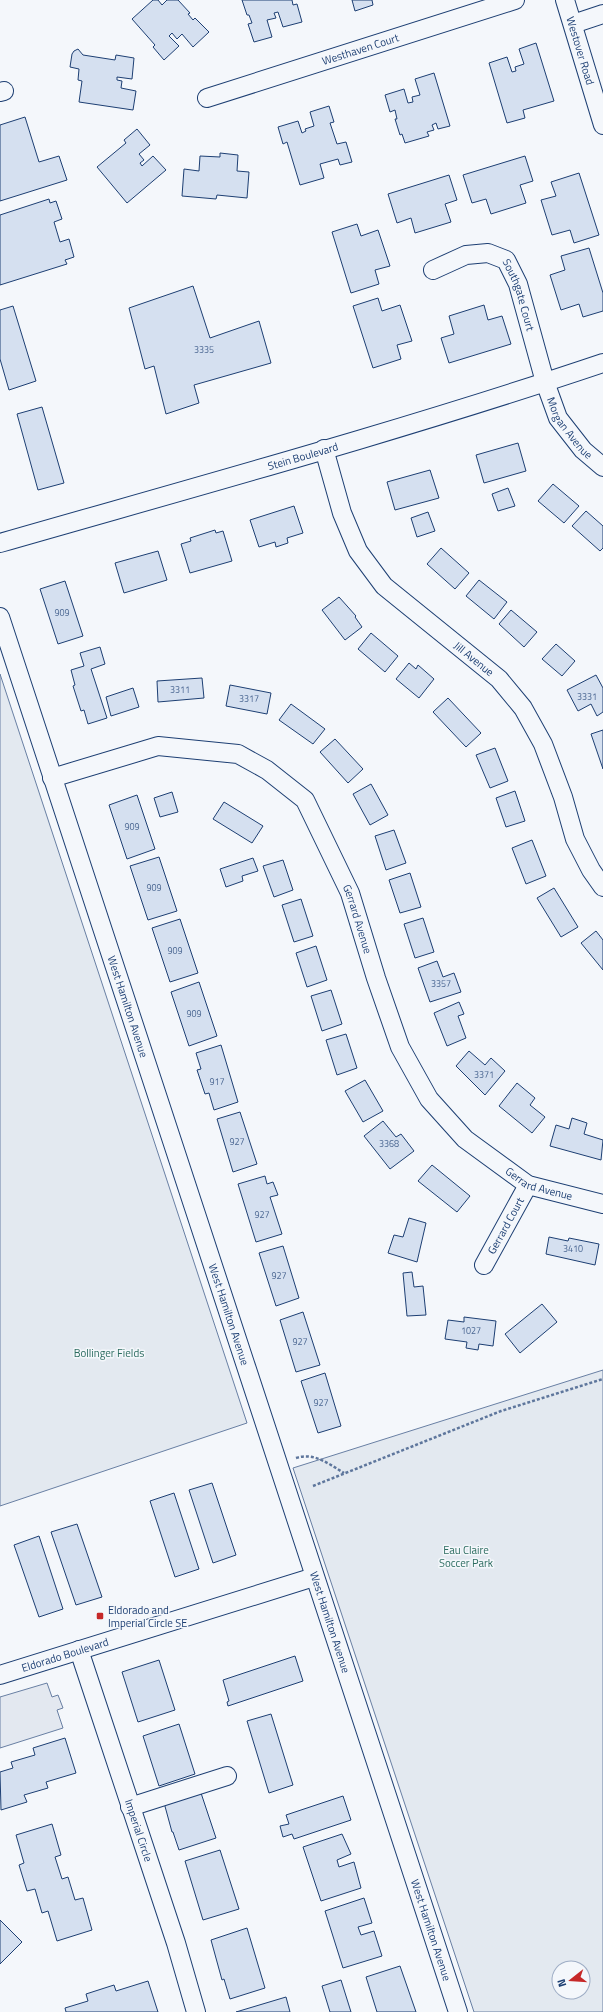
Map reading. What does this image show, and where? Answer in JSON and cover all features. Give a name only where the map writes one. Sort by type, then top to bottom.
[{"type":"street","name":"Westhaven Court","points":[[207,98],[515,0]]},
{"type":"street","name":"Westover Road","points":[[564,0],[573,24],[603,125]]},
{"type":"street","points":[[573,24],[603,14]]},
{"type":"street","name":"Southgate Court","points":[[434,270],[466,255],[488,253],[506,260],[518,284],[545,382]]},
{"type":"street","name":"Stein Boulevard","points":[[0,543],[324,449],[603,363]]},
{"type":"street","name":"Morgan Avenue","points":[[545,382],[558,418],[583,450],[603,467]]},
{"type":"street","name":"Jill Avenue","points":[[324,449],[342,513],[358,551],[384,586],[499,679],[523,708],[543,744],[563,797],[575,839],[591,870],[603,887]]},
{"type":"street","name":"West Hamilton Avenue","points":[[0,617],[458,2012]]},
{"type":"street","name":"Gerrard Avenue","points":[[52,778],[158,746],[201,749],[238,754],[267,770],[304,800],[350,893],[376,978],[400,1047],[428,1099],[465,1139],[528,1185],[603,1204]]},
{"type":"street","name":"Gerrard Court","points":[[484,1265],[528,1185]]},
{"type":"street","name":"Eldorado Boulevard","points":[[0,1675],[314,1577]]},
{"type":"street","name":"Imperial Circle","points":[[79,1650],[196,2012]]},
{"type":"street","points":[[130,1807],[227,1776]]},
{"type":"path","points":[[313,1486],[501,1410],[603,1379]]},
{"type":"path","points":[[296,1458],[302,1456],[317,1457],[344,1473]]},
{"type":"green space","name":"Bollinger Fields","points":[[0,674],[247,1423],[0,1506]]},
{"type":"green space","name":"Eau Claire Soccer Park","points":[[603,1370],[603,2012],[474,2012],[293,1468]]},
{"type":"shaded area","points":[[47,1683],[52,1697],[58,1695],[63,1708],[57,1710],[63,1728],[0,1748],[0,1697]]},
{"type":"building","points":[[153,0],[158,0],[162,5],[167,0],[178,0],[190,13],[188,14],[193,20],[195,18],[209,32],[193,47],[182,34],[177,39],[172,33],[169,36],[179,46],[164,60],[153,47],[155,45],[132,19]]},
{"type":"building","points":[[242,0],[292,0],[293,5],[297,4],[302,22],[283,27],[278,12],[274,13],[276,18],[267,20],[272,37],[254,42],[248,24],[252,23],[249,15],[247,15]]},
{"type":"building","points":[[352,0],[372,0],[373,5],[355,11]]},
{"type":"building","points":[[536,43],[554,101],[523,110],[525,118],[507,123],[489,63],[507,57],[512,72],[516,71],[515,67],[524,64],[519,49]]},
{"type":"building","points":[[78,49],[83,55],[115,60],[116,55],[134,58],[132,79],[117,77],[117,80],[122,81],[121,88],[136,91],[133,110],[79,102],[82,81],[78,80],[79,69],[70,67],[72,54]]},
{"type":"building","points":[[434,73],[450,126],[438,129],[436,123],[432,125],[434,130],[427,132],[429,136],[405,143],[402,134],[400,135],[395,119],[397,119],[395,110],[390,112],[385,95],[404,89],[408,103],[413,102],[412,97],[420,95],[415,79]]},
{"type":"building","points":[[329,106],[334,122],[330,123],[337,144],[346,142],[352,162],[340,165],[338,159],[320,164],[324,178],[300,185],[287,142],[283,144],[278,127],[298,121],[302,133],[306,131],[305,129],[314,126],[310,112]]},
{"type":"building","points":[[25,117],[39,162],[59,156],[67,180],[0,201],[0,125]]},
{"type":"building","points":[[137,129],[150,145],[139,154],[144,160],[140,163],[142,166],[153,156],[166,170],[127,203],[97,167],[126,143],[124,140]]},
{"type":"building","points":[[220,153],[238,155],[237,171],[249,172],[247,198],[217,195],[216,199],[182,196],[184,169],[199,171],[200,156],[220,157]]},
{"type":"building","points":[[525,156],[533,181],[520,185],[526,203],[491,214],[486,199],[472,203],[463,175]]},
{"type":"building","points":[[579,173],[599,235],[574,243],[570,230],[552,235],[541,200],[556,196],[551,182]]},
{"type":"building","points":[[449,175],[457,200],[445,204],[451,222],[415,233],[411,218],[397,223],[388,194]]},
{"type":"building","points":[[49,199],[50,203],[56,201],[62,219],[54,222],[60,242],[69,239],[74,257],[65,260],[67,264],[0,285],[0,215]]},
{"type":"building","points":[[357,224],[361,236],[378,230],[390,266],[375,270],[379,284],[351,293],[332,232]]},
{"type":"building","points":[[589,248],[603,293],[603,311],[583,317],[579,304],[561,310],[550,275],[565,270],[561,256]]},
{"type":"building","points":[[193,286],[210,338],[259,321],[271,363],[194,385],[199,403],[166,414],[154,366],[145,369],[129,308]]},
{"type":"building","points":[[378,298],[382,311],[400,305],[412,341],[397,345],[401,359],[373,368],[353,306]]},
{"type":"building","points":[[484,305],[488,320],[502,316],[511,344],[449,363],[441,338],[454,334],[449,316]]},
{"type":"building","points":[[13,306],[36,381],[9,390],[0,359],[0,310]]},
{"type":"building","points":[[42,407],[64,483],[38,490],[17,414]]},
{"type":"building","points":[[518,443],[526,471],[484,483],[476,455]]},
{"type":"building","points":[[430,470],[439,498],[395,510],[387,482]]},
{"type":"building","points":[[553,484],[579,506],[564,523],[538,501]]},
{"type":"building","points":[[508,488],[515,506],[498,511],[492,494]]},
{"type":"building","points":[[294,506],[303,533],[287,538],[288,543],[276,547],[275,542],[259,547],[250,520]]},
{"type":"building","points":[[586,511],[603,526],[603,548],[600,551],[572,526]]},
{"type":"building","points":[[428,512],[435,531],[417,537],[411,518]]},
{"type":"building","points":[[215,530],[216,533],[223,531],[232,561],[190,573],[181,544],[191,541],[190,538]]},
{"type":"building","points":[[441,548],[469,573],[455,589],[427,564]]},
{"type":"building","points":[[158,551],[167,580],[124,593],[115,563]]},
{"type":"building","points":[[479,580],[507,602],[494,619],[466,596]]},
{"type":"building","points":[[65,581],[83,636],[58,644],[40,589]]},
{"type":"building","points":[[339,597],[356,616],[355,617],[362,627],[345,640],[322,610]]},
{"type":"building","points":[[511,610],[537,632],[524,647],[499,624]]},
{"type":"building","points":[[371,633],[398,656],[385,672],[358,649]]},
{"type":"building","points":[[556,644],[575,661],[562,676],[542,659]]},
{"type":"building","points":[[100,647],[105,664],[91,669],[107,718],[88,724],[84,710],[81,711],[73,686],[75,685],[71,670],[84,666],[80,653]]},
{"type":"building","points":[[409,663],[416,669],[418,665],[434,679],[419,698],[396,679]]},
{"type":"building","points":[[596,675],[603,688],[603,712],[597,716],[591,704],[578,711],[567,690]]},
{"type":"building","points":[[202,678],[204,698],[158,702],[157,681]]},
{"type":"building","points":[[230,685],[271,693],[267,714],[226,706]]},
{"type":"building","points":[[133,688],[139,707],[111,716],[106,697]]},
{"type":"building","points":[[448,698],[481,733],[466,747],[433,712]]},
{"type":"building","points":[[291,704],[325,729],[313,744],[279,720]]},
{"type":"building","points":[[603,730],[603,769],[591,734]]},
{"type":"building","points":[[335,739],[363,769],[348,783],[320,752]]},
{"type":"building","points":[[495,748],[508,781],[490,788],[476,755]]},
{"type":"building","points":[[371,784],[388,815],[370,825],[353,794]]},
{"type":"building","points":[[515,791],[525,821],[506,827],[496,798]]},
{"type":"building","points":[[172,792],[178,812],[160,817],[154,798]]},
{"type":"building","points":[[137,795],[155,849],[127,859],[109,805]]},
{"type":"building","points":[[224,802],[263,826],[252,843],[213,819]]},
{"type":"building","points":[[394,830],[406,863],[386,870],[375,836]]},
{"type":"building","points":[[532,840],[546,876],[526,884],[512,848]]},
{"type":"building","points":[[159,857],[177,911],[148,920],[130,866]]},
{"type":"building","points":[[253,858],[258,871],[242,876],[243,881],[226,887],[220,869]]},
{"type":"building","points":[[283,860],[293,890],[274,897],[263,866]]},
{"type":"building","points":[[410,873],[421,907],[400,913],[389,880]]},
{"type":"building","points":[[554,888],[578,927],[561,937],[537,898]]},
{"type":"building","points":[[301,899],[313,936],[294,942],[282,905]]},
{"type":"building","points":[[423,918],[434,952],[415,958],[404,924]]},
{"type":"building","points":[[180,919],[198,973],[170,982],[152,928]]},
{"type":"building","points":[[596,931],[603,940],[603,970],[581,943]]},
{"type":"building","points":[[316,946],[327,980],[307,987],[296,953]]},
{"type":"building","points":[[437,961],[443,977],[454,973],[461,992],[430,1002],[418,968]]},
{"type":"building","points":[[199,982],[217,1036],[189,1046],[171,992]]},
{"type":"building","points":[[331,990],[342,1024],[322,1031],[311,996]]},
{"type":"building","points":[[459,1002],[464,1014],[458,1016],[466,1038],[447,1046],[434,1013]]},
{"type":"building","points":[[346,1034],[357,1068],[337,1075],[326,1040]]},
{"type":"building","points":[[221,1045],[238,1102],[214,1110],[209,1093],[205,1094],[197,1070],[201,1069],[196,1053]]},
{"type":"building","points":[[469,1051],[485,1065],[491,1058],[505,1071],[485,1095],[456,1066]]},
{"type":"building","points":[[365,1080],[383,1111],[363,1122],[345,1091]]},
{"type":"building","points":[[517,1083],[535,1098],[530,1105],[545,1117],[532,1133],[499,1106]]},
{"type":"building","points":[[240,1112],[257,1164],[233,1172],[217,1119]]},
{"type":"building","points":[[572,1118],[587,1123],[584,1134],[603,1140],[601,1160],[550,1146],[556,1125],[569,1129]]},
{"type":"building","points":[[383,1121],[396,1137],[401,1134],[414,1151],[390,1169],[364,1136]]},
{"type":"building","points":[[432,1165],[470,1196],[457,1212],[418,1181]]},
{"type":"building","points":[[265,1176],[267,1184],[273,1182],[278,1195],[270,1197],[282,1234],[256,1242],[238,1184]]},
{"type":"building","points":[[409,1218],[426,1223],[417,1262],[388,1253],[394,1235],[403,1237]]},
{"type":"building","points":[[549,1237],[568,1241],[569,1238],[599,1244],[595,1265],[546,1254]]},
{"type":"building","points":[[283,1246],[299,1298],[276,1306],[259,1253]]},
{"type":"building","points":[[412,1272],[414,1287],[423,1286],[426,1315],[407,1316],[403,1273]]},
{"type":"building","points":[[542,1304],[557,1322],[520,1353],[505,1334]]},
{"type":"building","points":[[303,1312],[320,1365],[296,1372],[280,1320]]},
{"type":"building","points":[[464,1317],[496,1321],[493,1346],[479,1344],[478,1350],[466,1348],[467,1342],[445,1339],[448,1320],[464,1322]]},
{"type":"building","points":[[325,1373],[341,1426],[318,1433],[301,1381]]},
{"type":"building","points":[[212,1483],[236,1555],[213,1563],[189,1490]]},
{"type":"building","points":[[174,1493],[199,1569],[175,1577],[150,1501]]},
{"type":"building","points":[[77,1524],[102,1597],[76,1605],[51,1532]]},
{"type":"building","points":[[39,1536],[63,1609],[39,1617],[14,1545]]},
{"type":"building","points":[[295,1656],[303,1681],[228,1706],[227,1702],[229,1701],[223,1680]]},
{"type":"building","points":[[159,1660],[175,1710],[138,1722],[122,1672]]},
{"type":"building","points":[[271,1714],[293,1785],[269,1793],[247,1721]]},
{"type":"building","points":[[179,1724],[195,1774],[159,1786],[143,1736]]},
{"type":"building","points":[[65,1738],[76,1773],[46,1782],[48,1788],[24,1795],[27,1802],[1,1810],[0,1772],[13,1768],[11,1762],[35,1755],[33,1748]]},
{"type":"building","points":[[199,1787],[216,1838],[179,1850],[172,1832],[163,1799]]},
{"type":"building","points":[[343,1796],[351,1820],[294,1839],[292,1834],[283,1837],[280,1826],[289,1824],[286,1815]]},
{"type":"building","points":[[52,1824],[61,1855],[55,1857],[62,1879],[68,1877],[75,1900],[83,1898],[92,1930],[57,1941],[48,1911],[42,1913],[35,1889],[27,1891],[19,1865],[24,1863],[16,1835]]},
{"type":"building","points":[[342,1834],[351,1854],[337,1860],[339,1867],[354,1862],[361,1888],[321,1901],[303,1847]]},
{"type":"building","points":[[220,1850],[239,1909],[203,1920],[185,1861]]},
{"type":"building","points":[[364,1898],[372,1923],[358,1927],[361,1935],[374,1931],[382,1956],[343,1968],[325,1911]]},
{"type":"building","points":[[0,1920],[22,1942],[0,1964]]},
{"type":"building","points":[[247,1928],[265,1988],[230,1999],[224,1979],[222,1980],[211,1940]]},
{"type":"building","points":[[400,1966],[416,2012],[377,2012],[366,1977]]},
{"type":"building","points":[[341,1980],[351,2012],[330,2012],[322,1986]]},
{"type":"building","points":[[148,1981],[158,2012],[66,2012],[65,2008],[88,2001],[86,1994],[114,1985],[116,1991]]},
{"type":"building","points":[[286,1997],[290,2012],[236,2012]]},
{"type":"place","name":"Eldorado and Imperial Circle SE","points":[[100,1616]]}]
